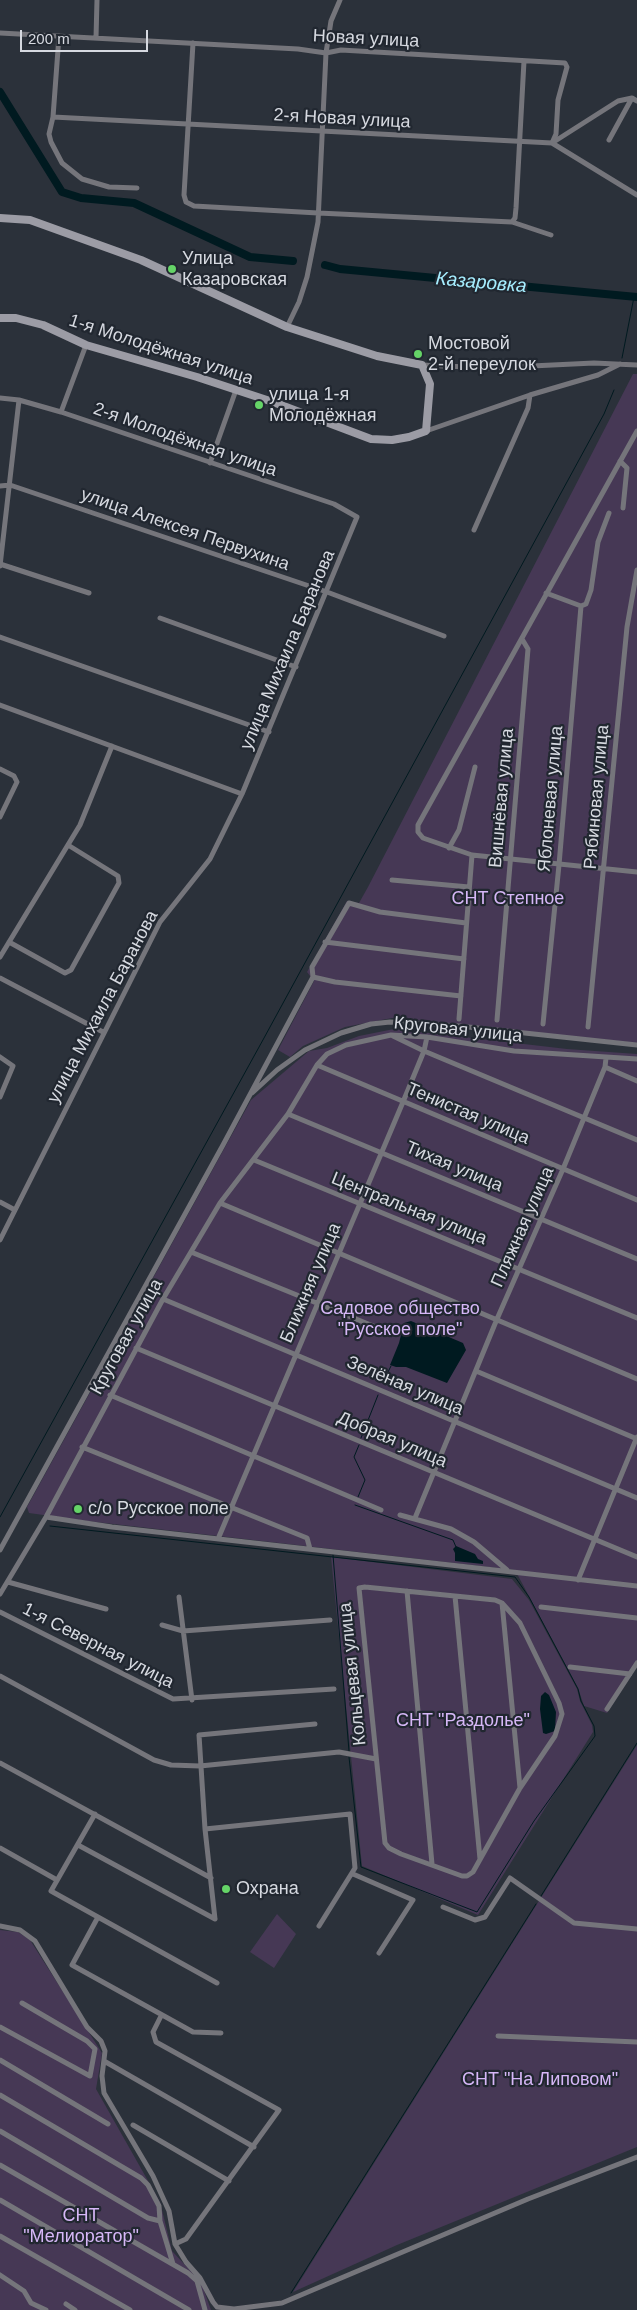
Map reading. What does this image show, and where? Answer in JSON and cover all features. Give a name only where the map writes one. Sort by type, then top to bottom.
[{"type":"street","points":[[96,38],[97,0]]},
{"type":"street","points":[[287,327],[299,302],[307,277],[318,213],[326,52],[331,21],[340,0]]},
{"type":"street","name":"Новая улица","points":[[0,33],[326,52],[342,50],[566,65],[558,100],[556,134],[552,143]]},
{"type":"street","points":[[59,36],[54,117],[49,134],[51,142],[62,163],[74,175],[89,182],[109,187],[137,188]]},
{"type":"street","points":[[193,43],[184,194],[186,202],[194,206],[511,222],[551,235]]},
{"type":"street","points":[[511,222],[515,218],[516,208],[524,61]]},
{"type":"street","points":[[608,140],[634,100],[624,99],[552,143],[637,195]]},
{"type":"street","name":"2-я Новая улица","points":[[54,117],[520,143],[552,143]]},
{"type":"street","points":[[0,218],[30,220],[141,260],[287,327],[376,356],[422,364],[490,368],[622,363],[637,365]]},
{"type":"street","name":"1-я Молодёжная улица","points":[[0,318],[16,318],[43,325],[86,345],[236,390],[372,439],[392,440],[409,438],[426,431]]},
{"type":"street","points":[[61,412],[86,345]]},
{"type":"street","points":[[422,364],[430,384],[426,431],[530,395],[598,375],[622,363]]},
{"type":"street","points":[[210,463],[236,390]]},
{"type":"street","points":[[474,530],[528,408],[530,395]]},
{"type":"street","name":"2-я Молодёжная улица","points":[[0,398],[19,400],[61,412],[334,504],[357,517]]},
{"type":"street","points":[[19,400],[0,565],[89,593]]},
{"type":"street","points":[[637,431],[418,825],[418,832],[423,838],[472,855],[637,872]]},
{"type":"street","points":[[620,461],[627,468],[623,508]]},
{"type":"street","name":"улица Алексея Первухина","points":[[0,486],[10,485],[327,592],[444,636]]},
{"type":"street","name":"Яблоневая улица","points":[[543,1024],[559,865],[581,606],[586,604],[591,590],[598,542],[609,513]]},
{"type":"street","name":"улица Михаила Баранова","points":[[0,1240],[160,922],[210,859],[242,794],[269,732],[357,517]]},
{"type":"street","name":"Рябиновая улица","points":[[588,1027],[627,627],[637,570]]},
{"type":"street","points":[[546,593],[581,606]]},
{"type":"street","points":[[160,618],[296,667]]},
{"type":"street","points":[[0,637],[269,732]]},
{"type":"street","name":"Вишнёвая улица","points":[[497,1020],[528,649],[522,639]]},
{"type":"street","points":[[0,705],[242,794]]},
{"type":"street","points":[[0,958],[40,888],[80,825],[112,746]]},
{"type":"street","points":[[449,848],[459,830],[474,767]]},
{"type":"street","points":[[0,769],[14,776],[17,782],[0,817]]},
{"type":"street","points":[[9,942],[65,972],[71,970],[77,961],[119,883],[118,876],[68,845]]},
{"type":"street","points":[[459,1019],[472,855]]},
{"type":"street","points":[[392,880],[469,887]]},
{"type":"street","points":[[0,1550],[250,1095],[313,977],[312,967],[349,903],[380,912],[466,924]]},
{"type":"street","points":[[325,942],[464,959]]},
{"type":"street","points":[[313,977],[335,982],[461,996]]},
{"type":"street","points":[[0,978],[103,1032]]},
{"type":"street","points":[[250,1095],[276,1070],[305,1050],[341,1033],[371,1024],[390,1022],[459,1026],[637,1045]]},
{"type":"street","points":[[391,1035],[424,1051],[637,1140]]},
{"type":"street","name":"Круговая улица","points":[[0,1594],[46,1517],[163,1299],[220,1203],[288,1114],[317,1065],[327,1054],[346,1045],[391,1035],[427,1037],[514,1051],[637,1059]]},
{"type":"street","name":"Ближняя улица","points":[[218,1539],[403,1102],[424,1051],[427,1037]]},
{"type":"street","points":[[0,1057],[13,1066],[0,1097]]},
{"type":"street","name":"Пляжная улица","points":[[415,1518],[497,1319],[563,1169],[605,1067],[606,1058]]},
{"type":"street","name":"Тенистая улица","points":[[317,1065],[637,1200]]},
{"type":"street","points":[[605,1067],[637,1081]]},
{"type":"street","name":"Тихая улица","points":[[288,1114],[637,1259]]},
{"type":"street","name":"Центральная улица","points":[[254,1160],[637,1318]]},
{"type":"street","points":[[0,1202],[15,1210]]},
{"type":"street","points":[[220,1203],[340,1252],[637,1379]]},
{"type":"street","points":[[191,1252],[388,1332]]},
{"type":"street","name":"Зелёная улица","points":[[163,1299],[637,1498]]},
{"type":"street","name":"Добрая улица","points":[[136,1348],[637,1557]]},
{"type":"street","points":[[476,1371],[637,1438],[578,1580]]},
{"type":"street","points":[[110,1395],[381,1510]]},
{"type":"street","points":[[82,1447],[307,1538],[310,1549]]},
{"type":"street","points":[[400,1514],[451,1530],[474,1542],[507,1570]]},
{"type":"street","points":[[46,1517],[218,1539],[637,1586]]},
{"type":"street","points":[[8,1582],[106,1609]]},
{"type":"street","name":"Кольцевая улица","points":[[365,1586],[455,1596],[495,1600],[502,1603],[515,1615],[559,1703],[562,1714],[555,1736],[520,1788],[480,1860],[472,1872],[462,1876],[401,1854],[389,1848],[385,1843],[359,1588],[365,1586]]},
{"type":"street","points":[[407,1591],[432,1864]]},
{"type":"street","points":[[455,1596],[480,1860]]},
{"type":"street","points":[[179,1597],[192,1700]]},
{"type":"street","points":[[502,1603],[520,1788]]},
{"type":"street","points":[[541,1607],[637,1618]]},
{"type":"street","name":"1-я Северная улица","points":[[0,1612],[173,1699],[192,1700],[334,1689]]},
{"type":"street","points":[[162,1625],[183,1631],[330,1620]]},
{"type":"street","points":[[607,1709],[637,1663]]},
{"type":"street","points":[[570,1666],[630,1674]]},
{"type":"street","points":[[0,1676],[154,1760],[171,1765],[200,1766],[339,1752],[376,1759]]},
{"type":"street","points":[[78,1846],[215,1919],[205,1829],[198,1735],[315,1724]]},
{"type":"street","points":[[0,1763],[211,1878]]},
{"type":"street","points":[[95,1814],[51,1892],[216,1983]]},
{"type":"street","points":[[205,1829],[350,1814],[355,1868],[353,1874],[318,1926]]},
{"type":"street","points":[[0,1848],[58,1880]]},
{"type":"street","points":[[353,1874],[413,1900],[380,1953]]},
{"type":"street","points":[[443,1907],[475,1920],[485,1917],[510,1878],[574,1923],[637,1929]]},
{"type":"street","points":[[98,1917],[72,1965],[161,2016],[193,2032],[221,2033]]},
{"type":"street","points":[[0,1926],[20,1930],[35,1941],[87,2027],[101,2041],[105,2052],[102,2076],[104,2092],[154,2176],[168,2211],[175,2244],[186,2262],[200,2278],[212,2302],[217,2307],[225,2309],[274,2306],[519,2203],[637,2156]]},
{"type":"street","points":[[0,2027],[90,2076],[95,2049],[87,2041],[22,2003]]},
{"type":"street","points":[[161,2016],[154,2032],[156,2042],[279,2110],[186,2239],[175,2244]]},
{"type":"street","points":[[498,2036],[637,2042]]},
{"type":"street","points":[[0,2060],[108,2124]]},
{"type":"street","points":[[104,2060],[254,2147]]},
{"type":"street","points":[[0,2095],[141,2178],[148,2185],[158,2206],[160,2221],[173,2264]]},
{"type":"street","points":[[133,2125],[229,2180]]},
{"type":"street","points":[[0,2131],[148,2218],[160,2221]]},
{"type":"street","points":[[0,2165],[173,2264],[197,2282],[206,2310]]},
{"type":"street","points":[[0,2200],[189,2310]]},
{"type":"street","points":[[0,2236],[130,2310]]},
{"type":"street","points":[[0,2275],[24,2291],[32,2303],[46,2310]]},
{"type":"street","points":[[206,2310],[212,2302]]},
{"type":"street","points":[[30,2310],[32,2303]]},
{"type":"street","points":[[66,2304],[75,2310]]},
{"type":"green space","name":"СНТ Степное","points":[[633,374],[637,374],[637,1043],[392,1018],[345,1027],[303,1046],[290,1057],[278,1050],[314,981],[307,972],[347,901],[359,903],[368,887]]},
{"type":"green space","name":"Садовое общество \"Русское поле\"","points":[[394,1029],[567,1049],[637,1054],[637,1666],[607,1713],[584,1706],[578,1688],[515,1570],[87,1521],[29,1513],[27,1507],[251,1100],[309,1051],[327,1048],[359,1036]]},
{"type":"green space","name":"СНТ \"Раздолье\"","points":[[331,1557],[512,1579],[529,1600],[577,1689],[580,1701],[592,1725],[593,1732],[478,1915],[362,1866]]},
{"type":"green space","name":"СНТ \"На Липовом\"","points":[[637,1745],[637,2147],[397,2245],[293,2292]]},
{"type":"green space","points":[[277,1914],[296,1934],[274,1968],[250,1952]]},
{"type":"green space","name":"СНТ \"Мелиоратор\"","points":[[0,1930],[18,1932],[30,1940],[102,2053],[96,2089],[160,2202],[172,2251],[201,2282],[211,2310],[0,2310]]},
{"type":"water","points":[[411,1321],[463,1343],[466,1350],[447,1383],[406,1367],[390,1365],[399,1343],[404,1323]]},
{"type":"water","points":[[456,1546],[475,1554],[478,1559],[483,1561],[483,1564],[455,1561],[453,1549]]},
{"type":"water","points":[[545,1692],[549,1695],[556,1712],[555,1731],[546,1734],[543,1733],[540,1709],[541,1696]]},
{"type":"waterway","name":"Казаровка","points":[[0,92],[62,192],[81,198],[134,203],[250,257],[293,261]]},
{"type":"waterway","name":"Казаровка","points":[[325,265],[340,269],[637,297]]},
{"type":"waterway","points":[[622,358],[634,297]]},
{"type":"waterway","points":[[0,1517],[604,414],[614,390]]},
{"type":"waterway","points":[[388,1372],[391,1366]]},
{"type":"waterway","points":[[361,1438],[378,1395]]},
{"type":"waterway","points":[[358,1497],[365,1480],[354,1457],[359,1445]]},
{"type":"waterway","points":[[355,1505],[453,1540],[456,1547]]},
{"type":"waterway","points":[[50,1526],[515,1577],[529,1597],[578,1689],[581,1701],[594,1726],[595,1736],[534,1821],[477,1912],[361,1867],[349,1757]]},
{"type":"waterway","points":[[333,1555],[349,1751]]},
{"type":"waterway","points":[[541,1896],[637,1743]]},
{"type":"waterway","points":[[291,2293],[536,1904]]},
{"type":"place","name":"Улица Казаровская","points":[[172,269]]},
{"type":"place","name":"Мостовой 2-й переулок","points":[[418,354]]},
{"type":"place","name":"улица 1-я Молодёжная","points":[[259,405]]},
{"type":"place","name":"с/о Русское поле","points":[[78,1509]]},
{"type":"place","name":"Охрана","points":[[226,1889]]}]
